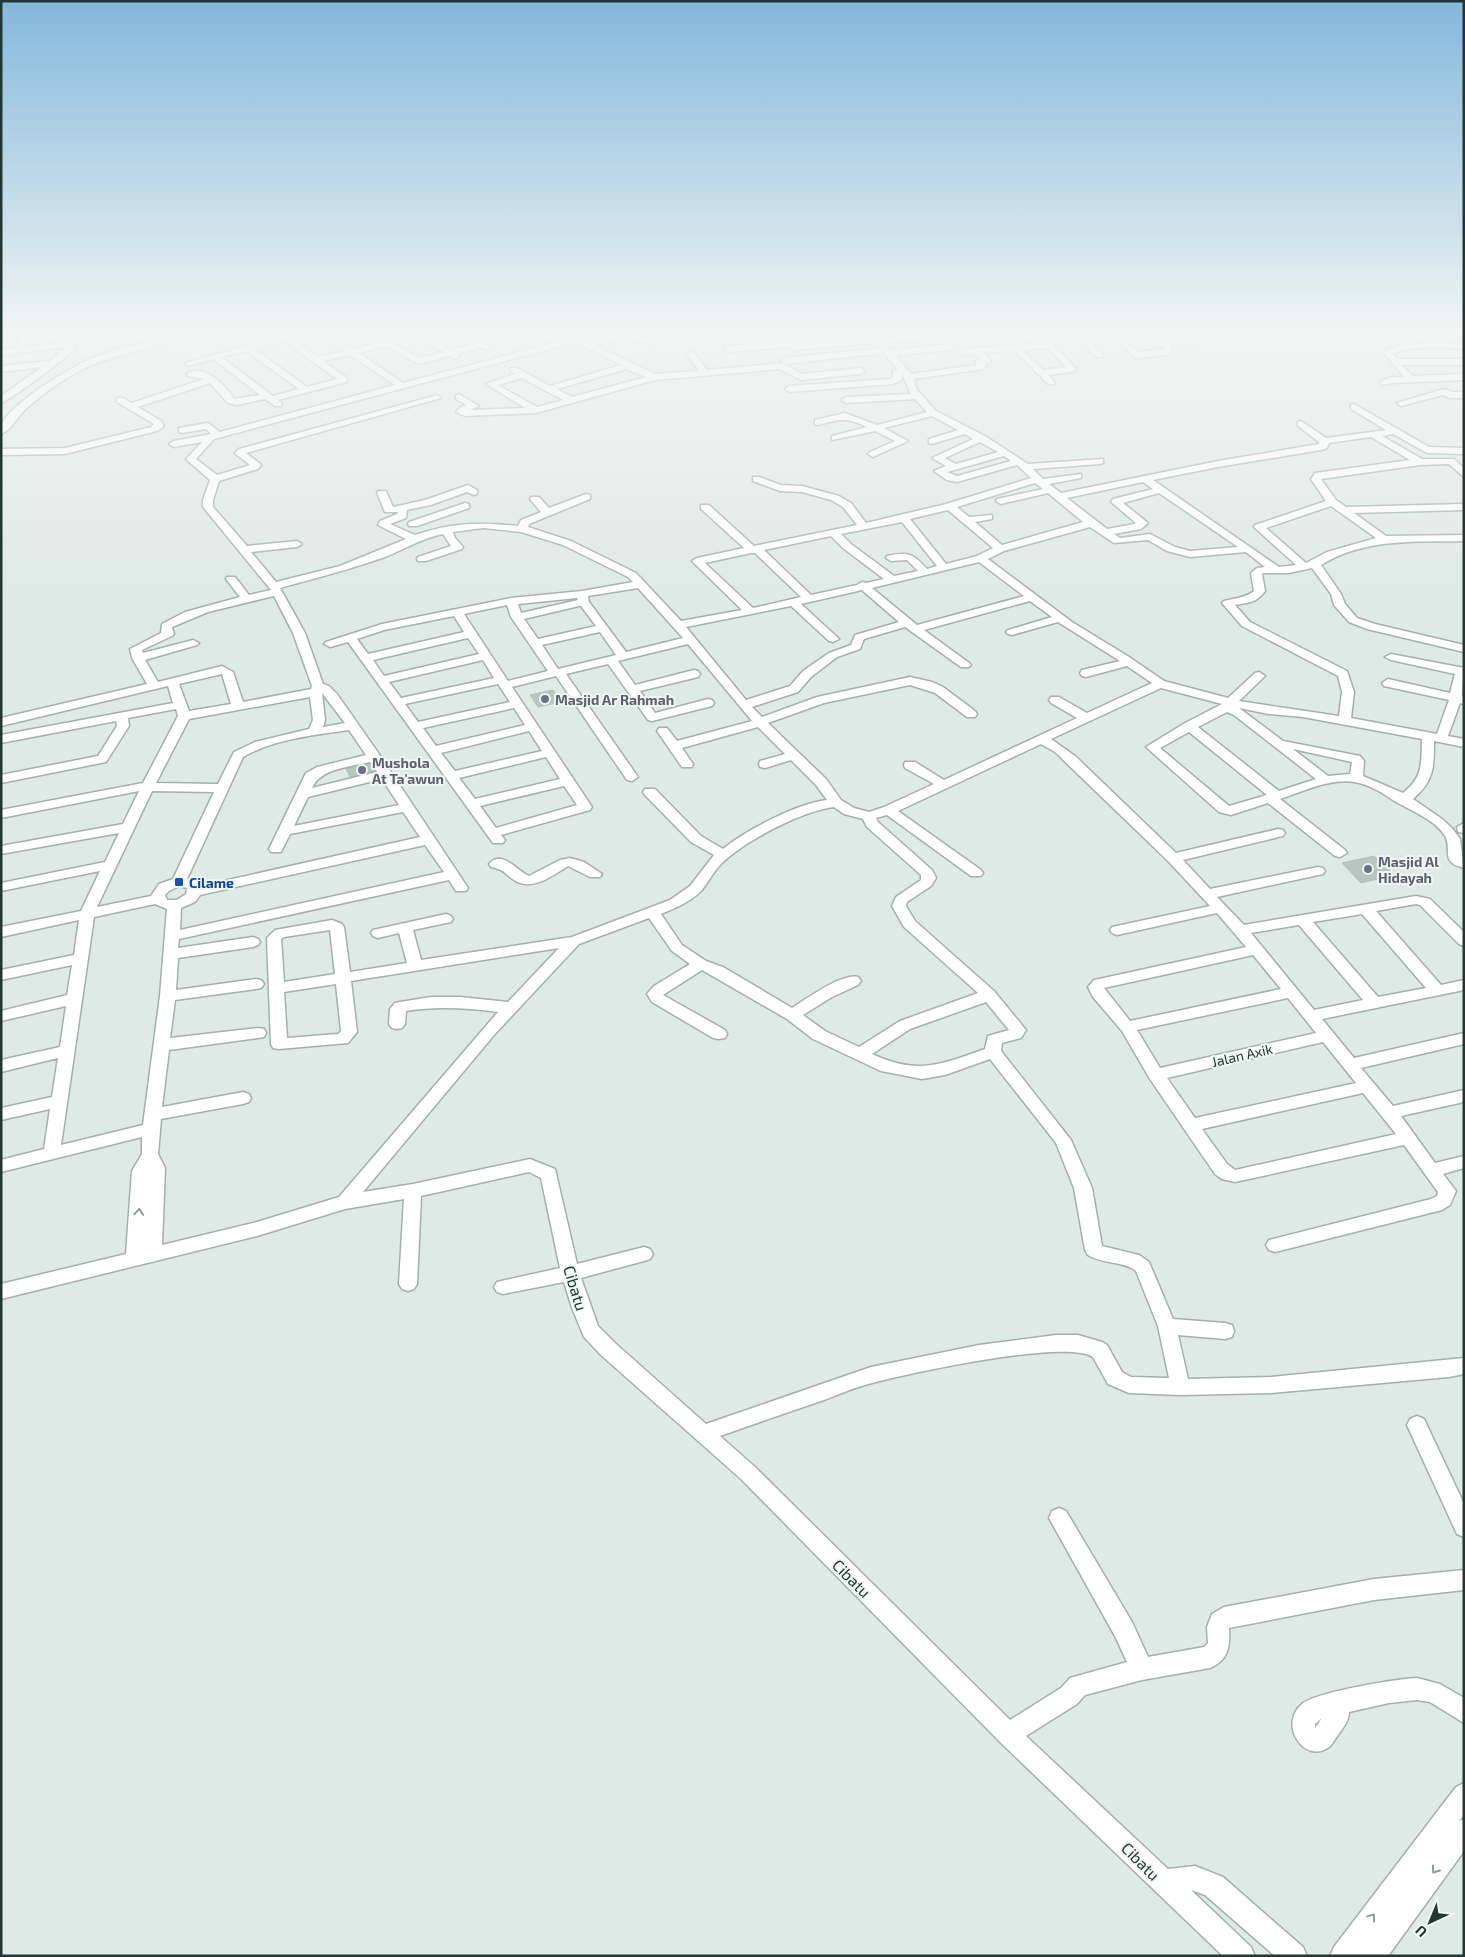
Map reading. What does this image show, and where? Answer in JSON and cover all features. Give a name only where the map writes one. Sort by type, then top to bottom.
[{"type":"street","points":[[1,452],[65,451],[154,429],[159,426],[157,422]]},
{"type":"street","points":[[174,444],[214,436],[265,422]]},
{"type":"street","points":[[301,422],[313,432]]},
{"type":"street","points":[[215,479],[255,467],[256,465],[240,453],[242,451],[348,422]]},
{"type":"street","points":[[864,422],[903,441],[873,454]]},
{"type":"street","points":[[836,438],[896,422]]},
{"type":"street","points":[[950,422],[982,438],[1022,464],[1058,497],[1091,523],[1119,541],[1150,536],[1171,549],[1190,554],[1248,548]]},
{"type":"street","points":[[1381,422],[1427,450],[1464,451]]},
{"type":"street","points":[[1301,424],[1324,441],[1396,431]]},
{"type":"street","points":[[182,430],[208,426],[214,436]]},
{"type":"street","points":[[932,441],[966,431]]},
{"type":"street","points":[[1374,435],[1420,462]]},
{"type":"street","points":[[214,436],[191,459],[215,479]]},
{"type":"street","points":[[955,467],[937,458],[982,438]]},
{"type":"street","points":[[1058,497],[1218,464],[1321,447],[1324,446],[1324,441]]},
{"type":"street","points":[[1006,453],[939,471],[950,478],[956,479],[1022,464],[1100,461]]},
{"type":"street","points":[[1384,539],[1332,502],[1318,483],[1316,476],[1420,462],[1451,461],[1464,474]]},
{"type":"street","points":[[749,610],[698,561],[904,518],[950,506],[987,493],[1039,480],[1078,476]]},
{"type":"street","points":[[215,479],[208,500],[208,507],[275,589],[307,650],[317,689],[319,720],[315,731]]},
{"type":"street","points":[[756,479],[780,488],[802,489],[835,498],[847,505],[863,526]]},
{"type":"street","points":[[1146,480],[1248,548],[1277,571]]},
{"type":"street","points":[[382,493],[389,510],[403,509],[471,490],[454,484],[436,488]]},
{"type":"street","points":[[1001,501],[1050,490]]},
{"type":"street","points":[[1107,532],[1137,527],[1143,523],[1120,506],[1116,502],[1117,500],[1157,491]]},
{"type":"street","points":[[522,529],[525,522],[586,496]]},
{"type":"street","points":[[534,499],[547,512]]},
{"type":"street","points":[[1303,566],[1259,527],[1332,502]]},
{"type":"street","points":[[427,503],[461,527]]},
{"type":"street","points":[[412,524],[465,506]]},
{"type":"street","points":[[950,506],[1000,549]]},
{"type":"street","points":[[705,507],[807,597]]},
{"type":"street","points":[[1345,510],[1464,507]]},
{"type":"street","points":[[403,509],[402,516],[382,524],[415,539]]},
{"type":"street","points":[[967,521],[988,517]]},
{"type":"street","points":[[904,518],[944,568]]},
{"type":"street","points":[[678,625],[890,579],[926,573],[982,558],[1000,549],[1091,523]]},
{"type":"street","points":[[154,687],[138,658],[136,649],[168,634],[166,626],[170,623],[218,606],[247,599],[351,566],[415,539],[461,527],[482,525],[522,529],[567,543],[628,572],[691,640],[744,706],[822,782],[836,802],[849,811],[869,816],[890,810],[1046,742],[1086,718],[1160,684]]},
{"type":"street","points":[[422,559],[458,547],[450,539],[447,530]]},
{"type":"street","points":[[833,532],[847,546],[890,579]]},
{"type":"street","points":[[384,543],[404,535]]},
{"type":"street","points":[[1344,720],[1348,692],[1343,674],[1246,624],[1228,604],[1252,599],[1257,595],[1260,591],[1256,572],[1264,569],[1277,571],[1315,564],[1331,554],[1384,539],[1464,538]]},
{"type":"street","points":[[243,550],[297,544]]},
{"type":"street","points":[[891,558],[910,557],[926,573]]},
{"type":"street","points":[[982,558],[1060,618],[1160,684],[1229,705],[1325,780]]},
{"type":"street","points":[[1315,564],[1336,594],[1340,605],[1353,620],[1371,627],[1464,649]]},
{"type":"street","points":[[231,580],[247,599]]},
{"type":"street","points":[[517,617],[640,584]]},
{"type":"street","points":[[862,585],[911,626],[965,665]]},
{"type":"street","points":[[744,706],[794,689],[807,674],[833,655],[856,646],[860,637],[1031,597]]},
{"type":"street","points":[[330,644],[382,627],[512,601],[583,598]]},
{"type":"street","points":[[583,598],[602,628],[632,690],[652,717],[708,703]]},
{"type":"street","points":[[512,601],[517,617],[632,777]]},
{"type":"street","points":[[792,601],[833,639]]},
{"type":"street","points":[[351,638],[495,837],[585,808],[457,612]]},
{"type":"street","points":[[1012,632],[1060,618]]},
{"type":"street","points":[[535,643],[602,628]]},
{"type":"street","points":[[365,658],[471,634]]},
{"type":"street","points":[[397,702],[557,672],[691,640]]},
{"type":"street","points":[[138,658],[193,643]]},
{"type":"street","points":[[381,680],[486,656]]},
{"type":"street","points":[[1391,657],[1462,671],[1460,699],[1441,739]]},
{"type":"street","points":[[1086,673],[1129,662]]},
{"type":"street","points":[[1,722],[225,670],[238,706]]},
{"type":"street","points":[[632,690],[694,674]]},
{"type":"street","points":[[1259,676],[1229,705],[1152,747],[1227,810],[1234,811],[1325,780],[1340,777],[1373,782],[1431,816],[1453,838],[1454,858],[1464,864]]},
{"type":"street","points":[[674,746],[760,722],[821,700],[910,681],[940,690],[971,714]]},
{"type":"street","points":[[52,1152],[87,913],[182,711],[173,683]]},
{"type":"street","points":[[1388,683],[1460,699]]},
{"type":"street","points":[[1,739],[182,711],[238,706],[324,689],[333,697],[375,757],[461,888]]},
{"type":"street","points":[[1074,729],[1159,692],[1229,705],[1344,720],[1464,743]]},
{"type":"street","points":[[1055,700],[1086,718]]},
{"type":"street","points":[[415,726],[517,704]]},
{"type":"street","points":[[1,749],[122,721]]},
{"type":"street","points":[[1,779],[99,761],[106,756],[122,721]]},
{"type":"street","points":[[179,882],[238,755],[244,749],[315,731],[352,726]]},
{"type":"street","points":[[1189,726],[1340,853]]},
{"type":"street","points":[[432,751],[532,727]]},
{"type":"street","points":[[663,731],[687,764]]},
{"type":"street","points":[[1403,800],[1422,784],[1426,776],[1428,736]]},
{"type":"street","points":[[1046,742],[1064,760],[1077,767],[1173,858],[1242,930],[1367,1086],[1447,1191],[1444,1200],[1436,1204],[1275,1244]]},
{"type":"street","points":[[1280,745],[1287,744],[1356,759],[1358,761],[1356,778]]},
{"type":"street","points":[[451,776],[549,753]]},
{"type":"street","points":[[765,764],[794,755]]},
{"type":"street","points":[[276,849],[311,776],[315,772],[375,757]]},
{"type":"street","points":[[910,765],[944,785]]},
{"type":"street","points":[[302,794],[386,774]]},
{"type":"street","points":[[470,804],[567,781]]},
{"type":"street","points":[[1,814],[137,787],[222,788]]},
{"type":"street","points":[[650,792],[696,839],[722,854]]},
{"type":"street","points":[[277,988],[574,941],[653,913],[685,898],[695,889],[722,854],[778,822],[819,805],[836,802]]},
{"type":"street","points":[[286,830],[407,807]]},
{"type":"street","points":[[890,810],[976,873]]},
{"type":"street","points":[[869,816],[872,824],[927,873],[929,878],[926,883],[901,900],[899,906],[909,924],[989,995],[1018,1030],[1015,1034],[994,1040],[993,1052],[1063,1140],[1083,1188],[1094,1250],[1103,1256],[1136,1261],[1141,1264],[1167,1326],[1180,1387]]},
{"type":"street","points":[[1,850],[128,827]]},
{"type":"street","points":[[1173,858],[1278,833]]},
{"type":"street","points":[[1,932],[158,899],[161,902],[174,905],[188,900],[196,892],[428,840]]},
{"type":"street","points":[[496,864],[505,864],[520,879],[527,880],[535,879],[566,862],[573,862],[595,874]]},
{"type":"street","points":[[1,887],[110,865]]},
{"type":"street","points":[[1209,894],[1318,871]]},
{"type":"street","points":[[174,936],[452,875]]},
{"type":"street","points":[[158,899],[160,890],[165,886],[179,882],[192,884],[196,892]]},
{"type":"street","points":[[1242,930],[1421,900],[1461,935]]},
{"type":"street","points":[[144,1258],[141,1171],[150,1154],[152,1121],[174,936],[174,905]]},
{"type":"street","points":[[1118,930],[1221,908]]},
{"type":"street","points":[[1365,908],[1436,990]]},
{"type":"street","points":[[653,913],[677,948],[701,964],[718,970],[792,1015],[819,1035],[887,1067],[922,1073],[945,1069],[993,1052]]},
{"type":"street","points":[[378,933],[446,919]]},
{"type":"street","points":[[1303,920],[1373,1002]]},
{"type":"street","points":[[332,925],[337,927],[343,979],[349,1032],[346,1036],[342,1039],[282,1045],[278,1042],[274,938],[280,933],[332,925]]},
{"type":"street","points":[[405,927],[415,966]]},
{"type":"street","points":[[345,1202],[510,1008],[574,941]]},
{"type":"street","points":[[172,954],[253,942]]},
{"type":"street","points":[[1257,949],[1100,984],[1096,987],[1098,993],[1127,1027],[1156,1075],[1192,1124],[1221,1169],[1228,1174],[1235,1176],[1407,1138]]},
{"type":"street","points":[[1,975],[81,958]]},
{"type":"street","points":[[701,964],[659,990],[656,994],[657,998],[719,1034]]},
{"type":"street","points":[[792,1015],[827,993],[853,981]]},
{"type":"street","points":[[168,996],[256,984]]},
{"type":"street","points":[[1311,1016],[1464,985]]},
{"type":"street","points":[[1127,1027],[1292,992]]},
{"type":"street","points":[[860,1054],[905,1025],[989,995]]},
{"type":"street","points":[[1,1016],[74,999]]},
{"type":"street","points":[[397,1024],[398,1009],[400,1007],[431,1002],[460,1002],[510,1008]]},
{"type":"street","points":[[162,1045],[258,1033]]},
{"type":"street","name":"Jalan Axik","points":[[1156,1075],[1327,1036]]},
{"type":"street","points":[[1350,1065],[1464,1038]]},
{"type":"street","points":[[1,1066],[66,1051]]},
{"type":"street","points":[[1192,1124],[1367,1086]]},
{"type":"street","points":[[1388,1113],[1464,1096]]},
{"type":"street","points":[[1,1166],[152,1121],[243,1098]]},
{"type":"street","points":[[1,1114],[59,1101]]},
{"type":"street","points":[[1432,1170],[1464,1162]]},
{"type":"street","name":"Cibatu","points":[[413,1191],[530,1165],[549,1174],[570,1273],[591,1331],[608,1349],[748,1473],[1008,1734],[1082,1802],[1162,1882],[1242,1956]]},
{"type":"street","points":[[1,1292],[257,1229],[345,1202],[413,1191],[408,1284]]},
{"type":"street","points":[[503,1287],[570,1273],[644,1254]]},
{"type":"street","points":[[1167,1326],[1225,1331]]},
{"type":"street","points":[[704,1433],[871,1375],[979,1353],[1056,1343],[1078,1343],[1100,1351],[1115,1378],[1122,1383],[1180,1387],[1272,1385],[1430,1371],[1464,1366]]},
{"type":"street","points":[[1417,1425],[1463,1522]]},
{"type":"street","points":[[1059,1518],[1124,1630],[1142,1670]]},
{"type":"street","points":[[1008,1734],[1069,1696],[1078,1686],[1142,1670],[1210,1657],[1219,1647],[1218,1626],[1224,1618],[1300,1603],[1438,1581],[1464,1580]]},
{"type":"street","points":[[1338,1704],[1404,1689],[1426,1690],[1440,1695],[1464,1712]]},
{"type":"street","points":[[1343,1956],[1464,1795]]},
{"type":"street","points":[[1372,1956],[1464,1831]]},
{"type":"street","points":[[1162,1882],[1187,1877],[1201,1879],[1214,1886],[1294,1956]]},
{"type":"building","name":"Masjid Ar Rahmah","points":[[553,690],[561,702],[538,707],[530,695]]},
{"type":"building","points":[[369,764],[374,771],[350,777],[346,769]]},
{"type":"building","name":"Masjid Al Hidayah","points":[[1374,856],[1394,875],[1361,883],[1342,863]]},
{"type":"place","name":"Masjid Ar Rahmah","points":[[545,699]]},
{"type":"place","name":"Mushola At Ta'awun","points":[[362,770]]},
{"type":"place","name":"Masjid Al Hidayah","points":[[1368,869]]},
{"type":"place","name":"Cilame","points":[[179,882]]}]
